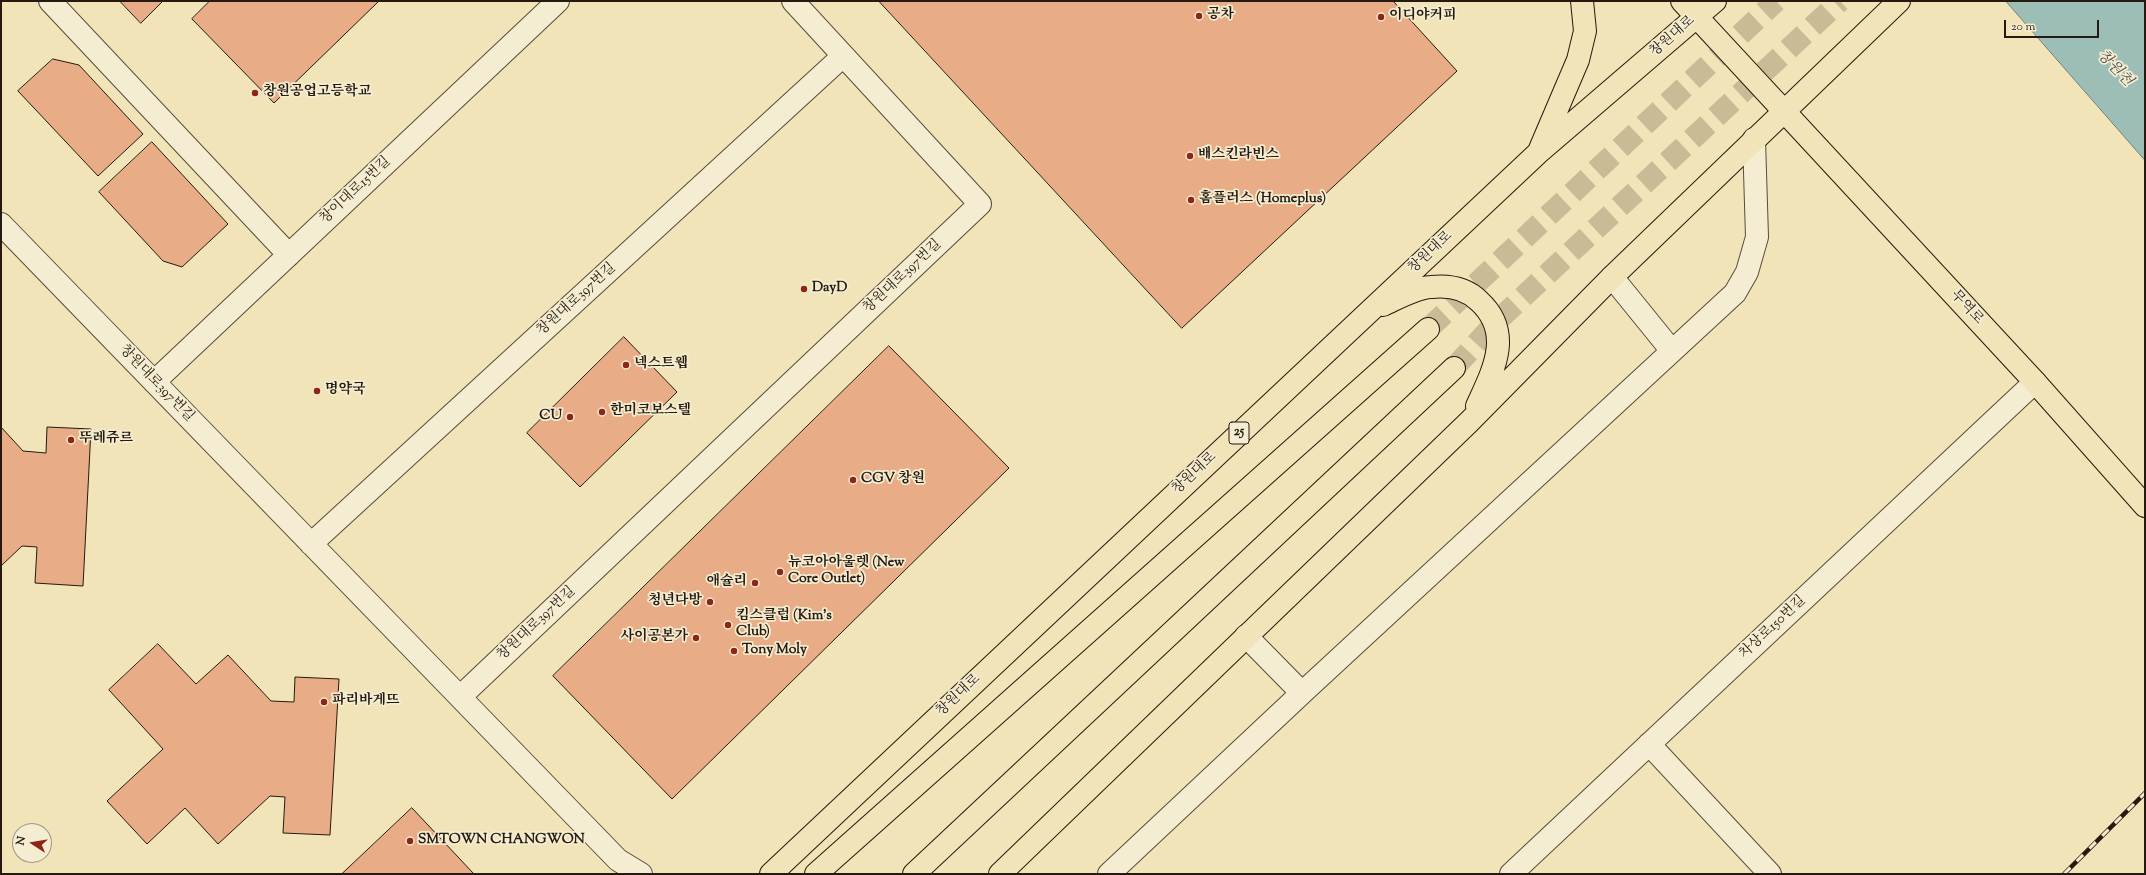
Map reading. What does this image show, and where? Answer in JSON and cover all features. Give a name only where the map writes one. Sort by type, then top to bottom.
[{"type":"main road","points":[[1538,153],[1578,60],[1585,31],[1582,1]]},
{"type":"main road","name":"무역로","points":[[1682,1],[2035,382],[2145,506]]},
{"type":"main road","name":"창원대로","points":[[771,874],[1538,153],[1715,1]]},
{"type":"main road","points":[[1000,874],[1469,422],[1612,277],[1754,139],[1785,112],[1898,3]]},
{"type":"main road","points":[[1368,312],[1414,292],[1430,287],[1452,286],[1473,294],[1487,307],[1496,322],[1498,349],[1493,372],[1469,422]]},
{"type":"main road","points":[[816,874],[1428,329]]},
{"type":"main road","points":[[914,874],[1454,368]]},
{"type":"street","points":[[50,1],[289,255]]},
{"type":"street","name":"창이대로15번길","points":[[154,382],[558,1]]},
{"type":"street","points":[[793,1],[844,56]]},
{"type":"street","name":"창원대로397번길","points":[[311,544],[844,56],[980,204],[460,697]]},
{"type":"street","points":[[1109,874],[1302,693],[1735,293],[1748,272],[1757,237],[1754,139]]},
{"type":"street","name":"창원대로397번길","points":[[1,225],[460,697],[620,867],[641,874]]},
{"type":"street","points":[[1612,277],[1672,351]]},
{"type":"street","name":"차상로150번길","points":[[1511,874],[2035,382]]},
{"type":"street","points":[[1246,636],[1302,693]]},
{"type":"street","points":[[1649,744],[1770,874]]},
{"type":"water","name":"창원천","points":[[2006,1],[2145,1],[2145,160]]},
{"type":"building","points":[[120,1],[163,1],[141,23]]},
{"type":"building","points":[[210,1],[379,1],[274,103],[192,19]]},
{"type":"building","name":"홈플러스 (Homeplus)","points":[[879,1],[1393,1],[1457,71],[1182,328]]},
{"type":"building","points":[[53,59],[79,65],[143,134],[98,176],[18,91]]},
{"type":"building","points":[[152,142],[228,224],[182,267],[163,261],[99,192]]},
{"type":"building","name":"한미코보스텔","points":[[624,337],[677,392],[580,487],[527,433]]},
{"type":"building","name":"뉴코아아울렛 (New Core Outlet)","points":[[889,346],[1009,468],[672,799],[553,676]]},
{"type":"building","points":[[1,427],[23,451],[46,453],[47,427],[91,429],[83,586],[35,583],[37,547],[22,546],[1,566]]},
{"type":"building","points":[[158,644],[196,684],[228,655],[271,701],[294,702],[295,677],[339,679],[330,835],[283,833],[285,797],[270,796],[218,844],[185,808],[147,844],[107,801],[163,749],[109,690]]},
{"type":"building","name":"SMTOWN CHANGWON","points":[[412,808],[474,874],[342,874]]},
{"type":"tunnel","points":[[1428,329],[1776,1]]},
{"type":"tunnel","points":[[1454,368],[1496,322],[1840,1]]},
{"type":"railway","points":[[2064,874],[2145,793]]},
{"type":"place","name":"공차","points":[[1199,16]]},
{"type":"place","name":"이디야커피","points":[[1381,17]]},
{"type":"place","name":"창원공업고등학교","points":[[255,93]]},
{"type":"place","name":"배스킨라빈스","points":[[1190,156]]},
{"type":"place","name":"홈플러스 (Homeplus)","points":[[1191,200]]},
{"type":"place","name":"DayD","points":[[804,289]]},
{"type":"place","name":"넥스트웹","points":[[626,365]]},
{"type":"place","name":"명약국","points":[[317,391]]},
{"type":"place","name":"한미코보스텔","points":[[602,412]]},
{"type":"place","name":"CU","points":[[570,417]]},
{"type":"place","name":"뚜레쥬르","points":[[71,440]]},
{"type":"place","name":"CGV 창원","points":[[853,480]]},
{"type":"place","name":"뉴코아아울렛 (New Core Outlet)","points":[[780,572]]},
{"type":"place","name":"애슐리","points":[[755,583]]},
{"type":"place","name":"청년다방","points":[[710,602]]},
{"type":"place","name":"킴스클럽 (Kim's Club)","points":[[728,625]]},
{"type":"place","name":"사이공본가","points":[[696,638]]},
{"type":"place","name":"Tony Moly","points":[[734,651]]},
{"type":"place","name":"파리바게뜨","points":[[324,702]]},
{"type":"place","name":"SMTOWN CHANGWON","points":[[410,841]]}]
